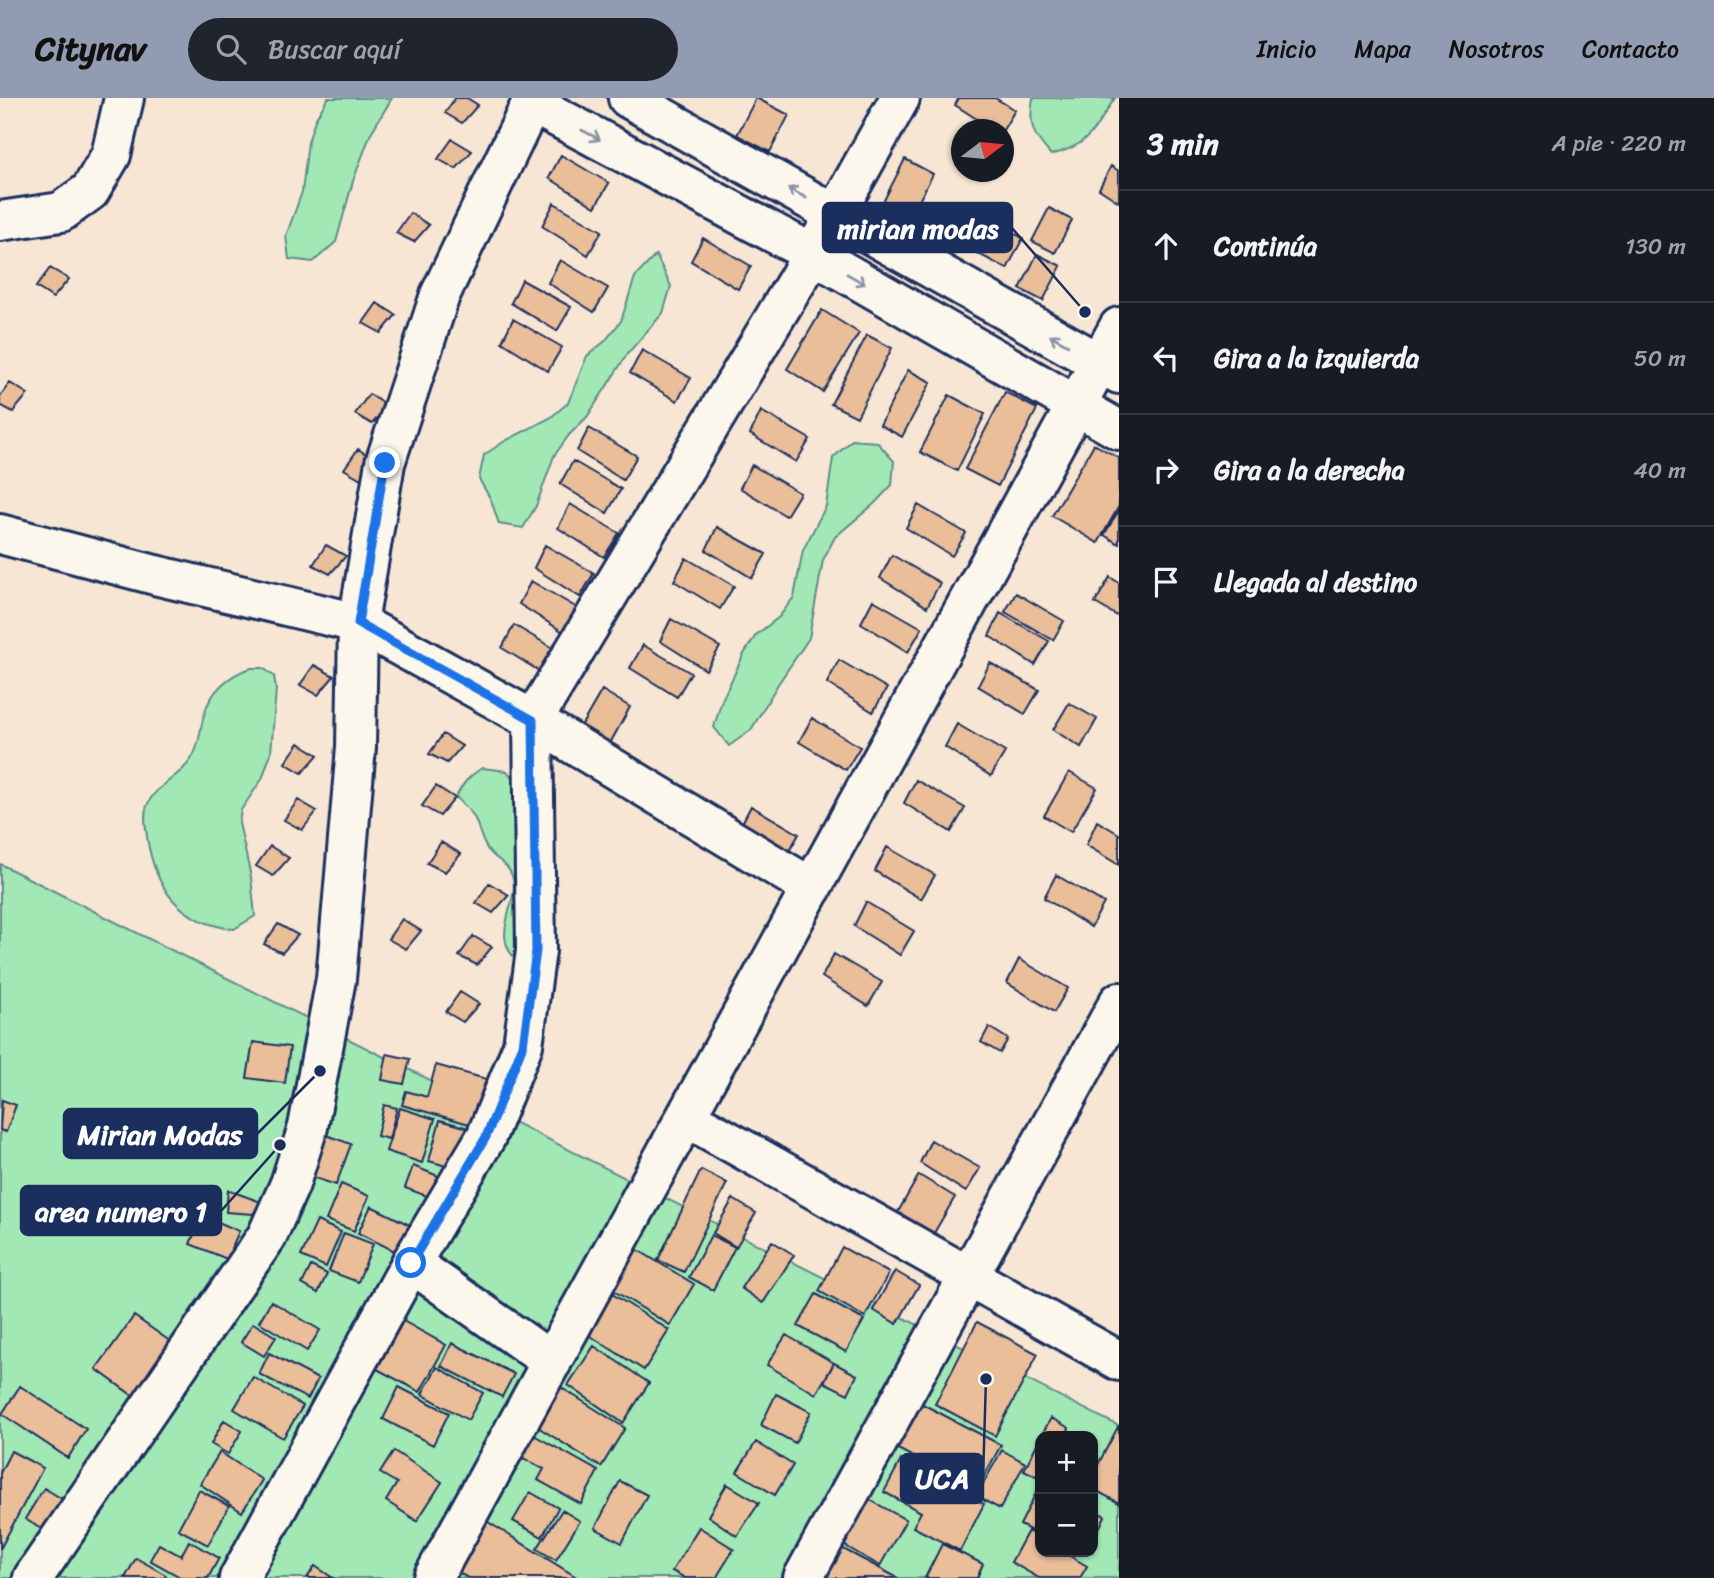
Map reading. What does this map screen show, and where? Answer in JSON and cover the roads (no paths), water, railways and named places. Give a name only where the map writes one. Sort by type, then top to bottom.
[{"type":"street","points":[[0,221],[61,212],[90,191],[111,155],[124,98]]},
{"type":"street","points":[[628,98],[1109,368]]},
{"type":"street","points":[[239,1578],[411,1263],[486,1137],[523,1045],[536,951],[533,720],[813,254],[900,98]]},
{"type":"street","points":[[33,1578],[267,1236],[290,1184],[308,1127],[336,979],[356,747],[358,623],[385,463],[440,295],[532,100],[813,254],[1119,430]]},
{"type":"street","points":[[433,1578],[1076,406],[1109,368],[1119,327]]},
{"type":"street","points":[[0,534],[155,575],[358,623],[533,720],[812,888]]},
{"type":"street","points":[[803,1578],[1119,1002]]},
{"type":"street","points":[[686,1117],[1119,1361]]},
{"type":"street","points":[[411,1263],[552,1362]]},
{"type":"place","name":"mirian modas","points":[[1085,312]]},
{"type":"place","name":"Mirian Modas","points":[[320,1071]]},
{"type":"place","name":"area numero 1","points":[[280,1145]]},
{"type":"place","name":"UCA","points":[[986,1379]]}]
